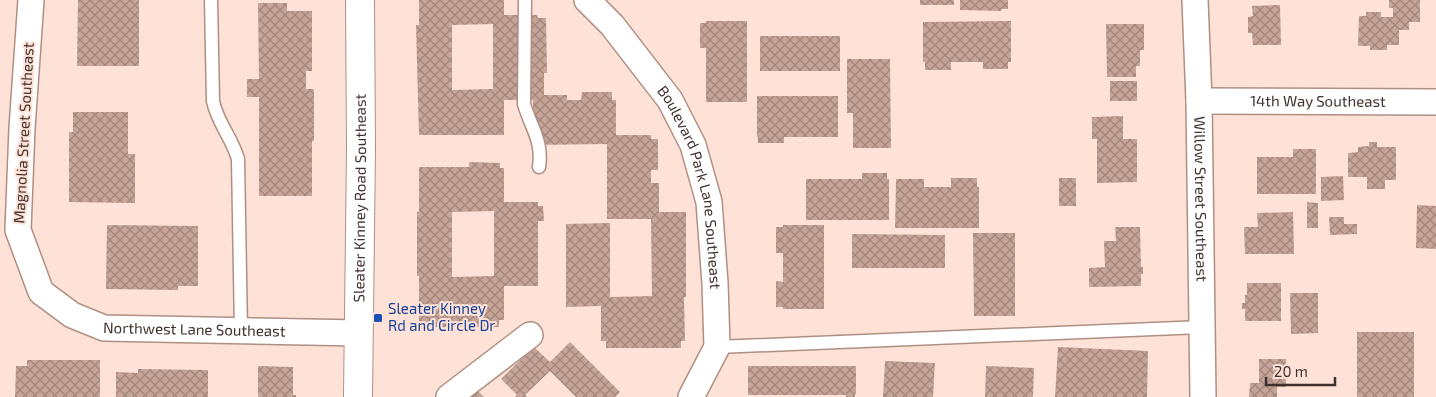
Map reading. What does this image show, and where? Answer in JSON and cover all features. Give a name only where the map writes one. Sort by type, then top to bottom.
[{"type":"street","name":"Magnolia Street Southeast","points":[[31,0],[22,128],[18,230],[41,292]]},
{"type":"street","name":"Sleater Kinney Road Southeast","points":[[358,397],[360,0]]},
{"type":"street","name":"Boulevard Park Lane Southeast","points":[[588,0],[612,25],[670,100],[693,145],[709,202],[715,283],[717,347],[691,397]]},
{"type":"street","name":"Willow Street Southeast","points":[[1195,0],[1199,101],[1203,397]]},
{"type":"street","name":"14th Way Southeast","points":[[1199,101],[1436,102]]},
{"type":"street","name":"Northwest Lane Southeast","points":[[41,292],[72,315],[104,328],[359,333]]},
{"type":"street","points":[[449,397],[530,336]]},
{"type":"lane","points":[[212,0],[213,101],[216,113],[234,146],[238,159],[241,331]]},
{"type":"lane","points":[[525,0],[524,104],[527,115],[535,130],[541,155],[539,167]]},
{"type":"lane","points":[[717,347],[1202,327]]},
{"type":"building","points":[[78,0],[139,0],[139,66],[77,66]]},
{"type":"building","points":[[419,0],[504,0],[504,15],[537,15],[538,18],[546,18],[547,73],[544,73],[544,95],[567,95],[567,100],[581,100],[582,92],[612,92],[612,100],[616,100],[616,135],[651,135],[651,139],[658,139],[658,170],[651,170],[651,183],[659,183],[659,212],[686,212],[685,341],[681,341],[681,348],[606,348],[606,341],[601,341],[601,306],[566,307],[566,224],[610,223],[610,297],[652,296],[651,219],[607,219],[607,144],[533,145],[533,100],[504,100],[504,135],[419,135],[416,25],[419,25]],"holes":[[[493,24],[493,89],[452,90],[452,25]]]},
{"type":"building","points":[[920,0],[954,0],[954,5],[920,5]]},
{"type":"building","points":[[960,0],[1008,0],[1008,9],[1001,9],[1001,11],[960,10]]},
{"type":"building","points":[[1389,0],[1420,0],[1420,22],[1409,22],[1409,30],[1399,30],[1399,45],[1387,45],[1387,50],[1370,50],[1370,46],[1358,46],[1359,16],[1366,16],[1366,12],[1381,12],[1381,17],[1393,17],[1393,8],[1389,8]]},
{"type":"building","points":[[258,3],[287,3],[287,11],[312,11],[312,71],[306,71],[306,89],[314,89],[312,196],[259,196],[259,97],[247,97],[247,79],[259,79]]},
{"type":"building","points":[[1280,5],[1281,45],[1253,45],[1252,33],[1248,33],[1248,17],[1253,16],[1252,6]]},
{"type":"building","points":[[706,21],[747,21],[747,102],[706,102],[706,48],[700,48],[700,23],[706,23]]},
{"type":"building","points":[[1011,21],[1011,62],[1008,62],[1008,69],[983,69],[983,62],[951,62],[951,70],[925,70],[925,62],[923,62],[923,22]]},
{"type":"building","points":[[1106,24],[1144,24],[1144,50],[1140,50],[1140,66],[1136,66],[1136,77],[1107,77]]},
{"type":"building","points":[[760,36],[840,36],[840,71],[760,71]]},
{"type":"building","points":[[847,59],[890,59],[891,148],[853,148],[853,113],[847,113]]},
{"type":"building","points":[[1110,81],[1137,81],[1137,101],[1110,101]]},
{"type":"building","points":[[757,96],[838,96],[838,137],[784,137],[784,143],[758,143]]},
{"type":"building","points":[[73,112],[128,112],[128,154],[135,154],[135,203],[69,202],[69,132],[73,132]]},
{"type":"building","points":[[1123,116],[1123,139],[1137,139],[1137,182],[1097,183],[1097,139],[1092,139],[1092,117]]},
{"type":"building","points":[[1369,142],[1377,142],[1377,147],[1396,147],[1396,180],[1385,180],[1385,189],[1367,189],[1367,177],[1348,177],[1348,153],[1358,152],[1358,147],[1369,146]]},
{"type":"building","points":[[1293,149],[1316,149],[1316,194],[1257,194],[1257,157],[1293,157]]},
{"type":"building","points":[[469,162],[500,163],[500,168],[504,168],[504,202],[538,202],[538,206],[543,206],[544,221],[538,221],[538,286],[504,286],[504,320],[499,320],[499,327],[419,327],[417,212],[419,212],[419,167],[469,167]],"holes":[[[494,211],[494,276],[452,277],[452,212]]]},
{"type":"building","points":[[862,173],[887,173],[887,179],[889,179],[889,220],[806,220],[806,179],[862,179]]},
{"type":"building","points":[[1343,176],[1344,200],[1321,201],[1321,177]]},
{"type":"building","points":[[951,178],[977,178],[977,187],[979,187],[979,228],[895,228],[896,179],[924,179],[924,187],[951,187]]},
{"type":"building","points":[[1059,178],[1076,178],[1076,206],[1059,206]]},
{"type":"building","points":[[1307,202],[1318,203],[1318,228],[1307,228]]},
{"type":"building","points":[[1417,205],[1436,206],[1436,249],[1416,248]]},
{"type":"building","points":[[1293,212],[1294,254],[1245,254],[1244,227],[1258,227],[1257,213]]},
{"type":"building","points":[[1329,217],[1344,217],[1344,224],[1357,224],[1357,234],[1330,235]]},
{"type":"building","points":[[107,225],[198,226],[198,286],[178,286],[178,290],[106,289]]},
{"type":"building","points":[[783,225],[824,225],[824,309],[783,309],[783,307],[776,307],[776,281],[783,282],[783,253],[776,253],[776,227],[783,227]]},
{"type":"building","points":[[1115,227],[1140,227],[1141,267],[1143,267],[1141,286],[1089,287],[1089,268],[1105,267],[1104,241],[1116,241]]},
{"type":"building","points":[[973,233],[1015,233],[1015,316],[974,316]]},
{"type":"building","points":[[852,234],[945,235],[945,268],[852,268]]},
{"type":"building","points":[[1247,283],[1281,283],[1281,321],[1245,321],[1245,309],[1242,309],[1242,303],[1245,303],[1245,295],[1247,295]]},
{"type":"building","points":[[1290,293],[1318,293],[1318,333],[1291,334]]},
{"type":"building","points":[[1357,332],[1414,332],[1414,397],[1357,397]]},
{"type":"building","points":[[570,342],[620,392],[615,397],[576,397],[550,371],[525,395],[527,397],[515,397],[517,395],[501,379],[534,347],[550,362]]},
{"type":"building","points":[[1058,347],[1148,351],[1147,397],[1055,397]]},
{"type":"building","points":[[1259,359],[1286,359],[1286,387],[1277,387],[1277,397],[1249,397],[1250,383],[1259,383]]},
{"type":"building","points":[[27,360],[100,360],[100,397],[15,397],[16,366],[27,366]]},
{"type":"building","points":[[885,361],[935,363],[933,397],[883,397]]},
{"type":"building","points":[[258,366],[293,367],[293,395],[296,395],[296,397],[258,397]]},
{"type":"building","points":[[748,366],[856,366],[856,394],[855,397],[846,397],[846,395],[748,395]]},
{"type":"building","points":[[986,366],[1034,368],[1033,397],[985,397]]},
{"type":"building","points":[[138,369],[208,370],[208,397],[116,397],[116,372],[138,373]]},
{"type":"building","points":[[476,389],[484,397],[468,397]]},
{"type":"place","name":"Sleater Kinney Rd and Circle Dr","points":[[378,318]]}]
